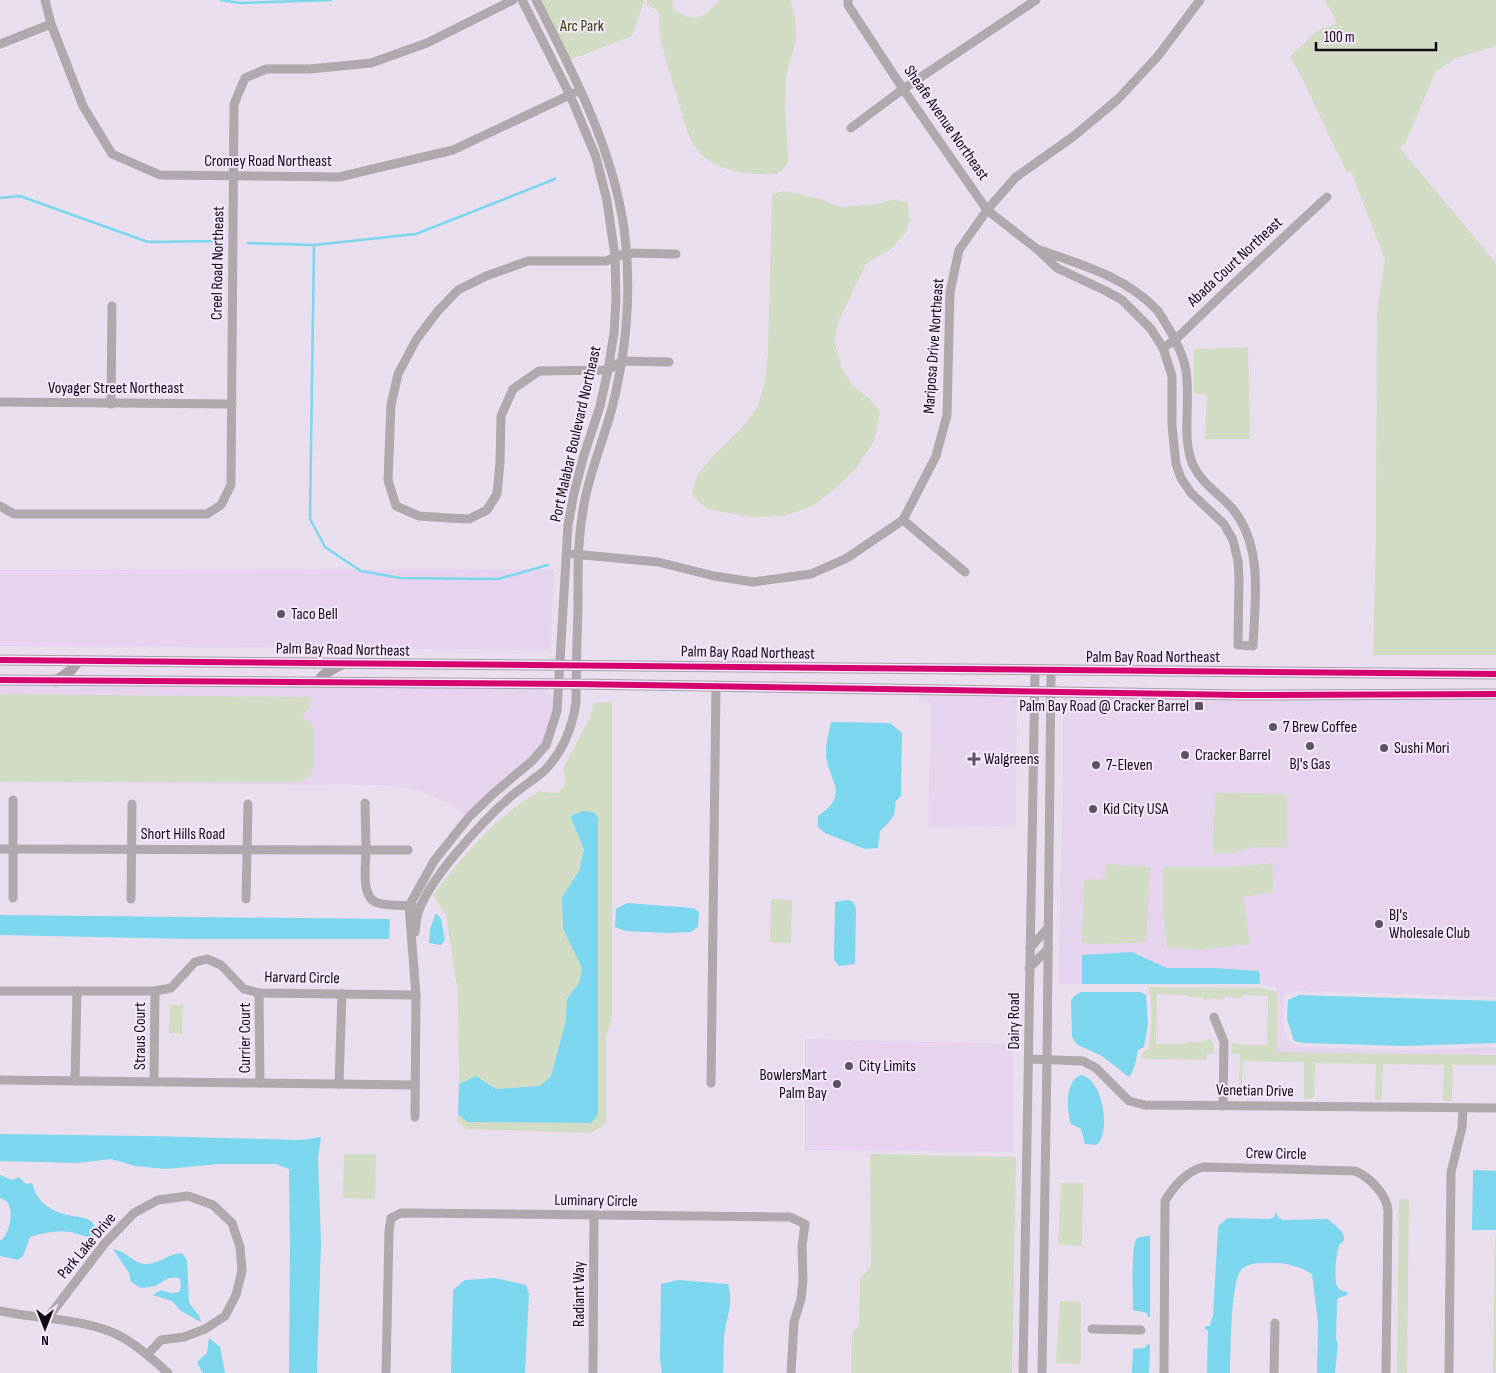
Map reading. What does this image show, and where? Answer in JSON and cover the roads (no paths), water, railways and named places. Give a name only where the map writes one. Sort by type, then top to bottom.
[{"type":"main road","name":"Palm Bay Road Northeast","points":[[0,660],[1496,674]]},
{"type":"main road","points":[[56,681],[69,672],[78,661]]},
{"type":"main road","points":[[96,681],[107,669],[120,661]]},
{"type":"main road","points":[[291,682],[309,668],[309,663]]},
{"type":"main road","points":[[318,682],[323,674],[331,668],[343,664]]},
{"type":"main road","points":[[716,685],[723,675],[733,667]]},
{"type":"main road","name":"Palm Bay Road Northeast","points":[[0,680],[716,685],[1241,695],[1496,694]]},
{"type":"street","name":"Cromey Road Northeast","points":[[45,0],[51,24],[83,106],[112,154],[160,175],[339,177],[453,150],[581,90]]},
{"type":"street","name":"Creel Road Northeast","points":[[0,506],[14,514],[207,514],[221,506],[232,485],[234,104],[245,78],[266,69],[310,69],[371,63],[427,43],[513,0]]},
{"type":"street","name":"Port Malabar Boulevard Northeast","points":[[522,0],[570,95],[596,158],[607,201],[615,256],[616,300],[612,349],[600,406],[574,493],[566,554],[558,684]]},
{"type":"street","name":"Port Malabar Boulevard Northeast","points":[[536,0],[581,90],[607,155],[619,200],[626,253],[628,299],[622,361],[612,409],[586,494],[578,554],[576,684]]},
{"type":"street","name":"Sheafe Avenue Northeast","points":[[848,0],[848,6],[903,89],[988,210],[1037,249],[1057,268],[1122,300],[1151,329],[1163,348],[1172,376],[1173,442],[1176,464],[1181,478],[1191,493],[1224,524],[1233,540],[1238,561],[1239,578],[1238,645],[1253,646],[1255,603],[1254,552],[1243,526],[1231,507],[1217,496],[1203,480],[1194,466],[1188,450],[1186,370],[1175,340],[1158,311],[1137,292],[1100,271],[1037,249]]},
{"type":"street","points":[[851,128],[903,89],[1036,0]]},
{"type":"street","name":"Mariposa Drive Northeast","points":[[566,554],[658,562],[714,576],[753,582],[811,574],[847,558],[903,520],[936,456],[946,415],[950,292],[959,250],[988,210],[1016,177],[1074,136],[1118,99],[1158,56],[1200,0]]},
{"type":"street","points":[[0,44],[51,24]]},
{"type":"street","name":"Abada Court Northeast","points":[[1163,348],[1175,340],[1327,197]]},
{"type":"street","points":[[669,362],[622,361],[608,370],[539,371],[513,389],[501,416],[497,494],[486,510],[469,518],[448,518],[419,516],[396,506],[388,480],[391,404],[398,374],[416,340],[436,312],[458,290],[486,276],[528,261],[606,261],[626,253],[676,254]]},
{"type":"street","points":[[111,404],[112,306]]},
{"type":"street","name":"Voyager Street Northeast","points":[[0,402],[232,404]]},
{"type":"street","points":[[903,520],[965,572]]},
{"type":"street","name":"Dairy Road","points":[[1023,1373],[1035,670]]},
{"type":"street","name":"Dairy Road","points":[[1042,1373],[1048,1059],[1051,670]]},
{"type":"street","points":[[415,1117],[416,995],[409,906],[434,861],[469,817],[532,761],[546,746],[556,712],[558,684]]},
{"type":"street","points":[[412,960],[417,917],[421,906],[445,867],[478,829],[510,797],[544,770],[563,746],[573,723],[576,684]]},
{"type":"street","points":[[711,1083],[716,685]]},
{"type":"street","points":[[13,800],[13,898]]},
{"type":"street","points":[[365,803],[366,892],[371,900],[380,904],[421,906]]},
{"type":"street","points":[[131,899],[132,804]]},
{"type":"street","points":[[246,899],[248,804]]},
{"type":"street","name":"Short Hills Road","points":[[0,849],[408,850]]},
{"type":"street","points":[[1030,948],[1048,928]]},
{"type":"street","points":[[1029,968],[1048,949]]},
{"type":"street","name":"Harvard Circle","points":[[0,991],[155,991],[171,988],[195,962],[207,959],[221,965],[244,989],[259,993],[416,995]]},
{"type":"street","points":[[75,1081],[77,991]]},
{"type":"street","name":"Straus Court","points":[[154,1082],[155,991]]},
{"type":"street","name":"Currier Court","points":[[259,993],[260,1083]]},
{"type":"street","points":[[339,1084],[342,994]]},
{"type":"street","points":[[1214,1017],[1224,1042],[1223,1106]]},
{"type":"street","name":"Venetian Drive","points":[[1029,1060],[1083,1061],[1096,1068],[1129,1101],[1145,1105],[1496,1108]]},
{"type":"street","points":[[0,1080],[415,1085]]},
{"type":"street","points":[[1449,1373],[1451,1172],[1462,1128],[1463,1108]]},
{"type":"street","name":"Crew Circle","points":[[1164,1373],[1165,1201],[1182,1180],[1197,1169],[1203,1168],[1355,1171],[1368,1179],[1385,1198],[1388,1211],[1386,1373]]},
{"type":"street","name":"Park Lake Drive","points":[[47,1319],[105,1243],[134,1213],[158,1200],[188,1196],[213,1205],[232,1223],[240,1247],[242,1271],[236,1295],[225,1316],[205,1329],[184,1337],[161,1340],[148,1354]]},
{"type":"street","name":"Luminary Circle","points":[[386,1373],[389,1231],[391,1218],[402,1213],[790,1217],[805,1224],[802,1246],[803,1281],[801,1299],[794,1322],[791,1373]]},
{"type":"street","name":"Radiant Way","points":[[593,1373],[594,1216]]},
{"type":"street","points":[[0,1311],[23,1316],[82,1322],[112,1331],[148,1354],[168,1373]]},
{"type":"street","points":[[1274,1373],[1275,1323]]},
{"type":"street","points":[[1092,1329],[1141,1330]]},
{"type":"water","points":[[831,722],[890,723],[902,733],[901,796],[895,802],[895,811],[892,818],[880,831],[878,848],[865,849],[825,833],[818,827],[818,816],[828,808],[834,800],[836,793],[826,753]]},
{"type":"water","points":[[584,811],[594,812],[598,818],[598,1115],[591,1123],[468,1122],[458,1114],[459,1084],[476,1076],[496,1089],[540,1086],[551,1076],[566,1020],[567,999],[579,983],[582,968],[563,929],[562,897],[579,871],[584,849],[570,816]]},
{"type":"water","points":[[852,901],[856,908],[855,964],[839,966],[834,960],[835,902]]},
{"type":"water","points":[[627,903],[693,908],[699,912],[698,927],[691,932],[625,931],[615,927],[616,909]]},
{"type":"water","points":[[436,913],[441,919],[445,940],[441,945],[429,943],[430,929]]},
{"type":"water","points":[[0,915],[390,919],[389,939],[188,939],[0,935]]},
{"type":"water","points":[[1132,952],[1167,968],[1215,968],[1259,971],[1260,984],[1082,984],[1082,955]]},
{"type":"water","points":[[1081,992],[1140,992],[1146,995],[1148,1024],[1144,1047],[1138,1050],[1134,1068],[1129,1077],[1102,1056],[1075,1042],[1072,1036],[1071,1000]]},
{"type":"water","points":[[1299,995],[1496,1001],[1496,1043],[1405,1046],[1303,1043],[1294,1041],[1287,1019],[1288,1000]]},
{"type":"water","points":[[1081,1075],[1089,1079],[1096,1087],[1103,1109],[1103,1131],[1101,1140],[1096,1145],[1085,1144],[1081,1129],[1071,1124],[1068,1104],[1069,1090],[1076,1078]]},
{"type":"water","points":[[0,1134],[301,1140],[321,1137],[318,1158],[321,1241],[317,1373],[289,1373],[289,1169],[276,1164],[219,1164],[166,1169],[135,1166],[111,1159],[78,1163],[0,1161]]},
{"type":"water","points":[[1473,1170],[1496,1171],[1496,1230],[1472,1230]]},
{"type":"water","points":[[0,1175],[12,1180],[19,1177],[26,1184],[32,1183],[42,1202],[59,1213],[92,1222],[99,1237],[88,1237],[65,1231],[45,1233],[30,1237],[23,1256],[18,1260],[0,1256],[0,1241],[8,1229],[11,1211],[7,1202],[0,1198]]},
{"type":"water","points":[[1276,1212],[1279,1218],[1283,1220],[1328,1219],[1343,1234],[1344,1240],[1339,1246],[1337,1254],[1336,1283],[1348,1295],[1338,1298],[1337,1303],[1336,1338],[1338,1344],[1335,1373],[1317,1373],[1318,1322],[1312,1274],[1296,1267],[1273,1263],[1254,1264],[1242,1269],[1235,1287],[1233,1302],[1230,1373],[1207,1373],[1208,1331],[1205,1329],[1205,1326],[1210,1326],[1213,1315],[1219,1225],[1228,1218],[1270,1219],[1274,1217]]},
{"type":"water","points":[[1150,1235],[1150,1317],[1148,1317],[1147,1313],[1133,1310],[1133,1262],[1136,1240]]},
{"type":"water","points":[[113,1249],[122,1252],[137,1262],[145,1264],[155,1263],[182,1253],[187,1260],[189,1302],[201,1322],[181,1311],[172,1301],[153,1295],[161,1290],[171,1293],[179,1292],[181,1287],[180,1279],[171,1278],[155,1286],[141,1288],[131,1282],[129,1273]]},
{"type":"water","points":[[495,1278],[526,1285],[529,1294],[525,1373],[451,1373],[453,1290],[465,1280]]},
{"type":"water","points":[[678,1280],[728,1284],[730,1305],[724,1338],[723,1373],[662,1373],[660,1359],[661,1284]]},
{"type":"water","points":[[209,1338],[220,1347],[225,1373],[203,1373],[197,1362],[207,1353]]},
{"type":"water","points":[[1147,1344],[1150,1345],[1149,1373],[1132,1373],[1133,1349],[1145,1348]]},
{"type":"waterway","points":[[221,0],[240,3],[331,0]]},
{"type":"waterway","points":[[248,243],[314,245],[416,234],[555,179]]},
{"type":"waterway","points":[[0,198],[20,196],[148,242],[221,241]]},
{"type":"waterway","points":[[314,245],[310,519],[325,547],[361,571],[400,578],[498,579],[548,565]]},
{"type":"place","name":"Taco Bell","points":[[281,614]]},
{"type":"place","name":"Palm Bay Road @ Cracker Barrel","points":[[1199,706]]},
{"type":"place","name":"7 Brew Coffee","points":[[1273,727]]},
{"type":"place","name":"BJ's Gas","points":[[1310,746]]},
{"type":"place","name":"Sushi Mori","points":[[1384,748]]},
{"type":"place","name":"Cracker Barrel","points":[[1185,755]]},
{"type":"place","name":"Walgreens","points":[[974,759]]},
{"type":"place","name":"7-Eleven","points":[[1096,765]]},
{"type":"place","name":"Kid City USA","points":[[1093,809]]},
{"type":"place","name":"BJ's Wholesale Club","points":[[1379,924]]},
{"type":"place","name":"City Limits","points":[[849,1066]]},
{"type":"place","name":"BowlersMart Palm Bay","points":[[837,1084]]},
{"type":"park label","name":"Arc Park","points":[[582,26]]}]
